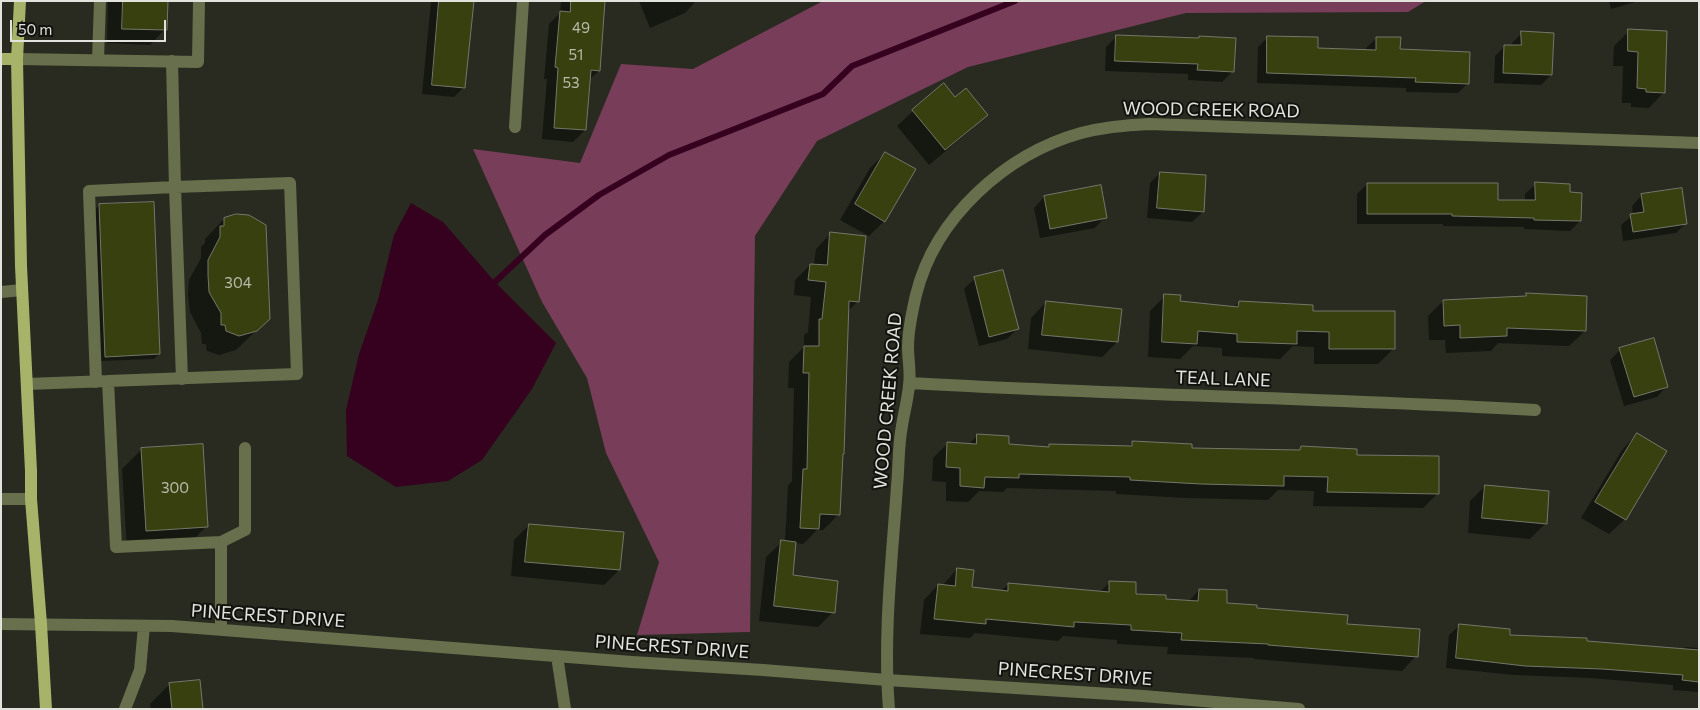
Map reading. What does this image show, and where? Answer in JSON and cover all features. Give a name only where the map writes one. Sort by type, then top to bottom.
[{"type":"main road","points":[[20,1],[17,59],[22,290],[31,499],[46,709]]},
{"type":"main road","points":[[1,59],[17,59]]},
{"type":"street","points":[[98,60],[100,1]]},
{"type":"street","points":[[17,59],[198,62],[199,1]]},
{"type":"street","points":[[515,127],[523,1]]},
{"type":"street","points":[[172,61],[182,378]]},
{"type":"street","name":"WOOD CREEK ROAD","points":[[889,709],[887,680],[888,624],[901,428],[910,384],[909,334],[916,295],[929,260],[947,228],[973,197],[1006,169],[1044,147],[1081,133],[1116,126],[1149,124],[1699,143]]},
{"type":"street","points":[[27,384],[102,381],[182,378],[297,374],[290,183],[89,191],[102,381],[116,547],[221,542],[245,530],[245,448]]},
{"type":"street","points":[[1,292],[22,290]]},
{"type":"street","name":"TEAL LANE","points":[[910,384],[1407,403],[1535,410]]},
{"type":"street","points":[[1,499],[31,499]]},
{"type":"street","points":[[221,542],[221,630]]},
{"type":"street","name":"PINECREST DRIVE","points":[[1,624],[172,626],[557,656],[1143,696],[1299,709]]},
{"type":"street","points":[[125,709],[140,670],[144,626]]},
{"type":"street","points":[[557,656],[565,709]]},
{"type":"shaded area","points":[[823,1],[1426,1],[1408,12],[1186,13],[968,67],[817,141],[755,236],[750,632],[637,635],[659,562],[606,453],[587,378],[542,302],[473,149],[580,163],[621,64],[693,69]]},
{"type":"shaded area","points":[[411,203],[443,222],[495,282],[556,343],[532,389],[482,460],[448,481],[396,487],[347,456],[346,410],[359,354],[378,300],[394,235]]},
{"type":"building","points":[[123,1],[168,1],[167,30],[122,29]]},
{"type":"building","points":[[439,1],[474,1],[465,88],[432,85]]},
{"type":"building","points":[[571,1],[605,1],[600,71],[591,70],[586,130],[554,128],[558,68],[555,67],[560,11],[570,12]]},
{"type":"building","points":[[1628,29],[1667,31],[1665,93],[1646,92],[1646,89],[1637,88],[1638,52],[1628,51]]},
{"type":"building","points":[[1521,31],[1554,33],[1552,75],[1503,73],[1504,45],[1521,45]]},
{"type":"building","points":[[1116,35],[1236,38],[1234,72],[1197,70],[1198,64],[1115,61]]},
{"type":"building","points":[[1267,36],[1318,37],[1318,48],[1376,50],[1376,37],[1401,37],[1400,49],[1470,52],[1469,84],[1415,82],[1416,78],[1267,73]]},
{"type":"building","points":[[944,83],[955,97],[966,88],[988,115],[945,150],[912,110]]},
{"type":"building","points":[[885,152],[916,169],[885,222],[855,204]]},
{"type":"building","points":[[1160,172],[1206,175],[1204,212],[1157,208]]},
{"type":"building","points":[[1535,182],[1570,184],[1570,192],[1582,193],[1581,221],[1452,216],[1452,214],[1367,214],[1367,183],[1498,183],[1498,200],[1535,200]]},
{"type":"building","points":[[1101,185],[1107,218],[1050,229],[1044,196]]},
{"type":"building","points":[[1682,188],[1687,224],[1633,232],[1630,214],[1644,212],[1641,194]]},
{"type":"building","points":[[154,202],[160,354],[105,357],[99,204]]},
{"type":"building","points":[[236,214],[249,215],[266,225],[270,319],[257,331],[239,336],[226,331],[225,325],[221,325],[221,313],[209,292],[208,275],[208,260],[220,237],[220,226],[224,226],[224,218]]},
{"type":"building","points":[[830,232],[866,236],[859,302],[849,301],[840,515],[820,514],[819,529],[800,528],[803,469],[807,469],[809,373],[803,373],[804,346],[819,346],[819,319],[822,319],[826,282],[808,280],[810,264],[827,265]]},
{"type":"building","points":[[1003,270],[1019,329],[989,337],[974,277]]},
{"type":"building","points":[[1526,293],[1587,296],[1586,331],[1507,328],[1507,336],[1460,338],[1460,325],[1444,326],[1443,300],[1526,296]]},
{"type":"building","points":[[1164,294],[1181,295],[1180,301],[1238,307],[1239,301],[1313,305],[1313,311],[1395,311],[1395,349],[1329,349],[1329,332],[1297,331],[1297,344],[1237,342],[1237,334],[1198,331],[1197,344],[1162,342]]},
{"type":"building","points":[[1046,301],[1122,309],[1118,342],[1042,335]]},
{"type":"building","points":[[1654,338],[1668,387],[1634,397],[1619,348]]},
{"type":"building","points":[[1637,433],[1667,451],[1626,520],[1595,502]]},
{"type":"building","points":[[977,434],[1009,436],[1009,444],[1049,447],[1049,444],[1132,446],[1132,441],[1192,444],[1192,448],[1300,450],[1301,446],[1357,449],[1357,455],[1439,456],[1439,494],[1327,492],[1328,477],[1284,476],[1284,486],[1130,480],[1130,477],[1019,474],[1019,478],[985,477],[984,488],[960,486],[960,468],[946,467],[947,442],[976,444]]},
{"type":"building","points":[[203,444],[208,527],[146,531],[141,448]]},
{"type":"building","points":[[1485,485],[1549,491],[1547,524],[1482,518]]},
{"type":"building","points":[[529,524],[624,532],[620,570],[525,562]]},
{"type":"building","points":[[781,540],[796,542],[793,575],[838,581],[835,613],[774,606]]},
{"type":"building","points":[[957,568],[974,570],[972,587],[1008,591],[1008,583],[1109,592],[1109,581],[1136,582],[1136,594],[1166,595],[1166,599],[1198,601],[1199,589],[1227,590],[1227,603],[1257,605],[1257,608],[1348,615],[1347,624],[1420,629],[1418,657],[1268,644],[1181,640],[1182,633],[1131,630],[1131,625],[1074,622],[1074,627],[986,619],[986,624],[934,619],[938,584],[955,586]]},
{"type":"building","points":[[1459,624],[1510,629],[1510,635],[1587,638],[1587,641],[1699,650],[1699,682],[1682,680],[1683,675],[1525,666],[1456,658]]},
{"type":"building","points":[[200,680],[203,709],[172,709],[169,683]]},
{"type":"waterway","points":[[495,282],[545,235],[599,195],[669,155],[823,94],[852,66],[1015,1]]}]
